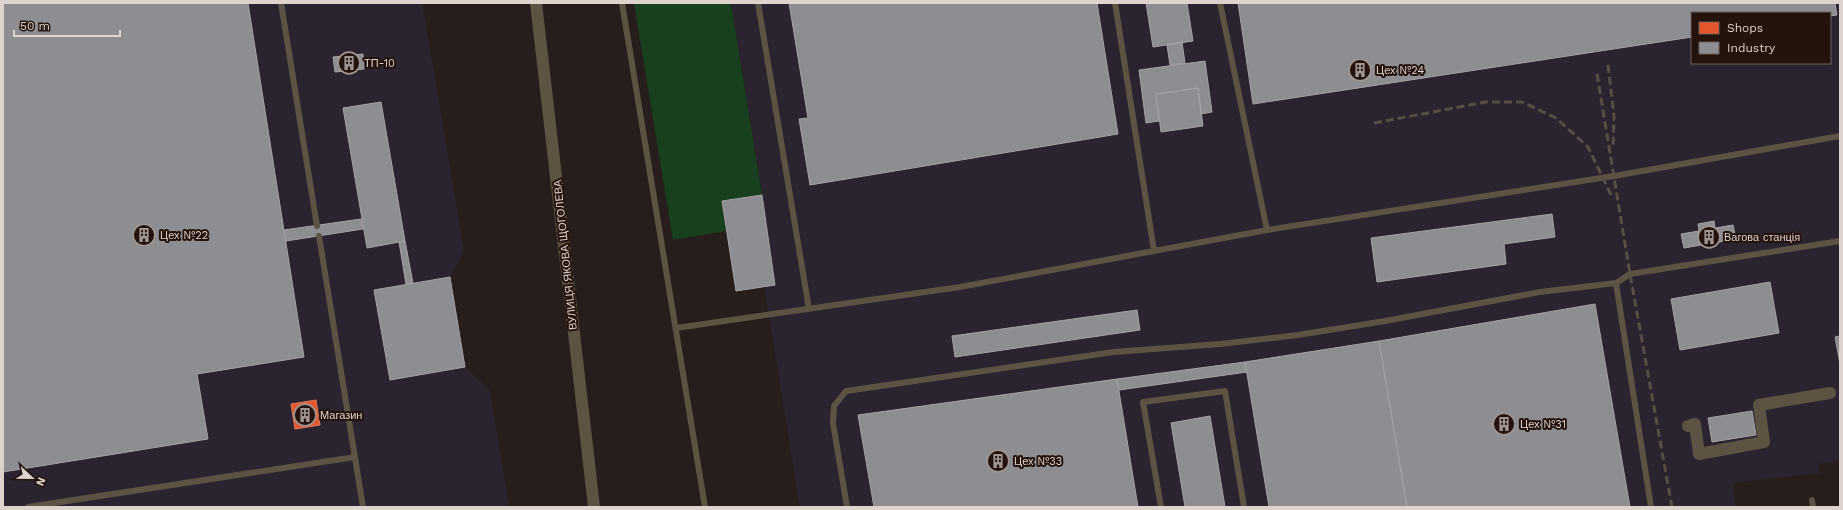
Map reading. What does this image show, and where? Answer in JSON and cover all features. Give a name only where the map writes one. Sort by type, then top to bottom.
[{"type":"street","name":"ВУЛИЦЯ ЯКОВА ЩОГОЛЕВА","points":[[536,3],[594,507]]},
{"type":"street","points":[[1688,426],[1695,424],[1699,454],[1764,442],[1759,404],[1830,393]]},
{"type":"lane","points":[[280,3],[317,226]]},
{"type":"lane","points":[[622,3],[705,507]]},
{"type":"lane","points":[[758,3],[809,309]]},
{"type":"lane","points":[[1115,3],[1154,251]]},
{"type":"lane","points":[[1220,3],[1267,230]]},
{"type":"lane","points":[[676,328],[960,287],[1267,230],[1614,176],[1840,136]]},
{"type":"lane","points":[[319,236],[363,507]]},
{"type":"lane","points":[[847,507],[833,423],[834,406],[846,391],[1114,352],[1220,344],[1385,321],[1540,292],[1616,283],[1630,274],[1840,241]]},
{"type":"lane","points":[[1616,283],[1651,507]]},
{"type":"lane","points":[[1161,507],[1143,402],[1225,391],[1244,507]]},
{"type":"lane","points":[[28,507],[355,457]]},
{"type":"lane","points":[[1812,500],[1813,507]]},
{"type":"shaded area","points":[[3,3],[422,3],[464,250],[450,277],[465,367],[490,391],[509,507],[3,507]]},
{"type":"shaded area","points":[[731,3],[1840,3],[1840,461],[1818,464],[1819,473],[1733,483],[1736,507],[800,507],[764,286],[736,291],[722,201],[762,194]]},
{"type":"green space","points":[[634,3],[731,3],[762,195],[722,201],[726,231],[673,240]]},
{"type":"building: Shops","name":"Магазин","points":[[316,400],[320,425],[295,429],[291,404]]},
{"type":"building: Industry","name":"Цех №22","points":[[3,3],[248,3],[304,357],[197,374],[208,439],[3,472]]},
{"type":"building: Industry","points":[[789,3],[1097,3],[1118,134],[810,185],[799,119],[808,118]]},
{"type":"building: Industry","points":[[1146,3],[1187,3],[1193,41],[1153,47]]},
{"type":"building: Industry","name":"Цех №24","points":[[1238,3],[1835,3],[1837,15],[1831,16],[1831,12],[1691,12],[1691,37],[1253,104]]},
{"type":"building: Industry","points":[[1182,42],[1185,63],[1170,65],[1167,45]]},
{"type":"building: Industry","name":"ТП-10","points":[[363,54],[364,69],[335,72],[333,57]]},
{"type":"building: Industry","points":[[1205,61],[1212,112],[1201,114],[1198,88],[1156,94],[1159,121],[1146,123],[1139,70]]},
{"type":"building: Industry","points":[[1198,88],[1203,126],[1161,132],[1156,94]]},
{"type":"building: Industry","points":[[381,102],[405,241],[367,248],[343,108]]},
{"type":"building: Industry","points":[[762,195],[775,285],[736,291],[722,201]]},
{"type":"building: Industry","points":[[1552,214],[1555,237],[1504,244],[1506,264],[1377,282],[1371,238]]},
{"type":"building: Industry","points":[[361,219],[363,229],[286,241],[284,230]]},
{"type":"building: Industry","name":"Вагова станція","points":[[1714,221],[1715,228],[1733,225],[1736,239],[1684,248],[1681,234],[1699,231],[1698,224]]},
{"type":"building: Industry","points":[[405,241],[413,283],[406,284],[399,242]]},
{"type":"building: Industry","points":[[450,277],[465,367],[390,380],[374,290]]},
{"type":"building: Industry","points":[[1770,282],[1779,333],[1680,350],[1671,299]]},
{"type":"building: Industry","name":"Цех №31","points":[[1595,304],[1630,507],[1407,507],[1379,341]]},
{"type":"building: Industry","points":[[1137,310],[1140,330],[955,357],[952,336]]},
{"type":"building: Industry","points":[[1840,336],[1840,364],[1835,337]]},
{"type":"building: Industry","points":[[1379,341],[1407,507],[1269,507],[1245,362]]},
{"type":"building: Industry","points":[[1245,362],[1247,372],[1119,390],[1117,379]]},
{"type":"building: Industry","name":"Цех №33","points":[[1117,379],[1138,507],[874,507],[858,415]]},
{"type":"building: Industry","points":[[1752,411],[1756,435],[1712,442],[1708,418]]},
{"type":"building: Industry","points":[[1210,416],[1225,507],[1185,507],[1171,423]]},
{"type":"railway","points":[[1608,65],[1614,116],[1613,148]]},
{"type":"railway","points":[[1597,74],[1630,274],[1672,507]]},
{"type":"railway","points":[[1374,123],[1486,102],[1522,102],[1556,118],[1588,147],[1613,199]]},
{"type":"place","name":"ТП-10","points":[[349,63]]},
{"type":"place","name":"Цех №24","points":[[1360,70]]},
{"type":"place","name":"Цех №22","points":[[144,235]]},
{"type":"place","name":"Вагова станція","points":[[1709,237]]},
{"type":"place","name":"Магазин","points":[[305,415]]},
{"type":"place","name":"Цех №31","points":[[1504,424]]},
{"type":"place","name":"Цех №33","points":[[998,461]]}]
